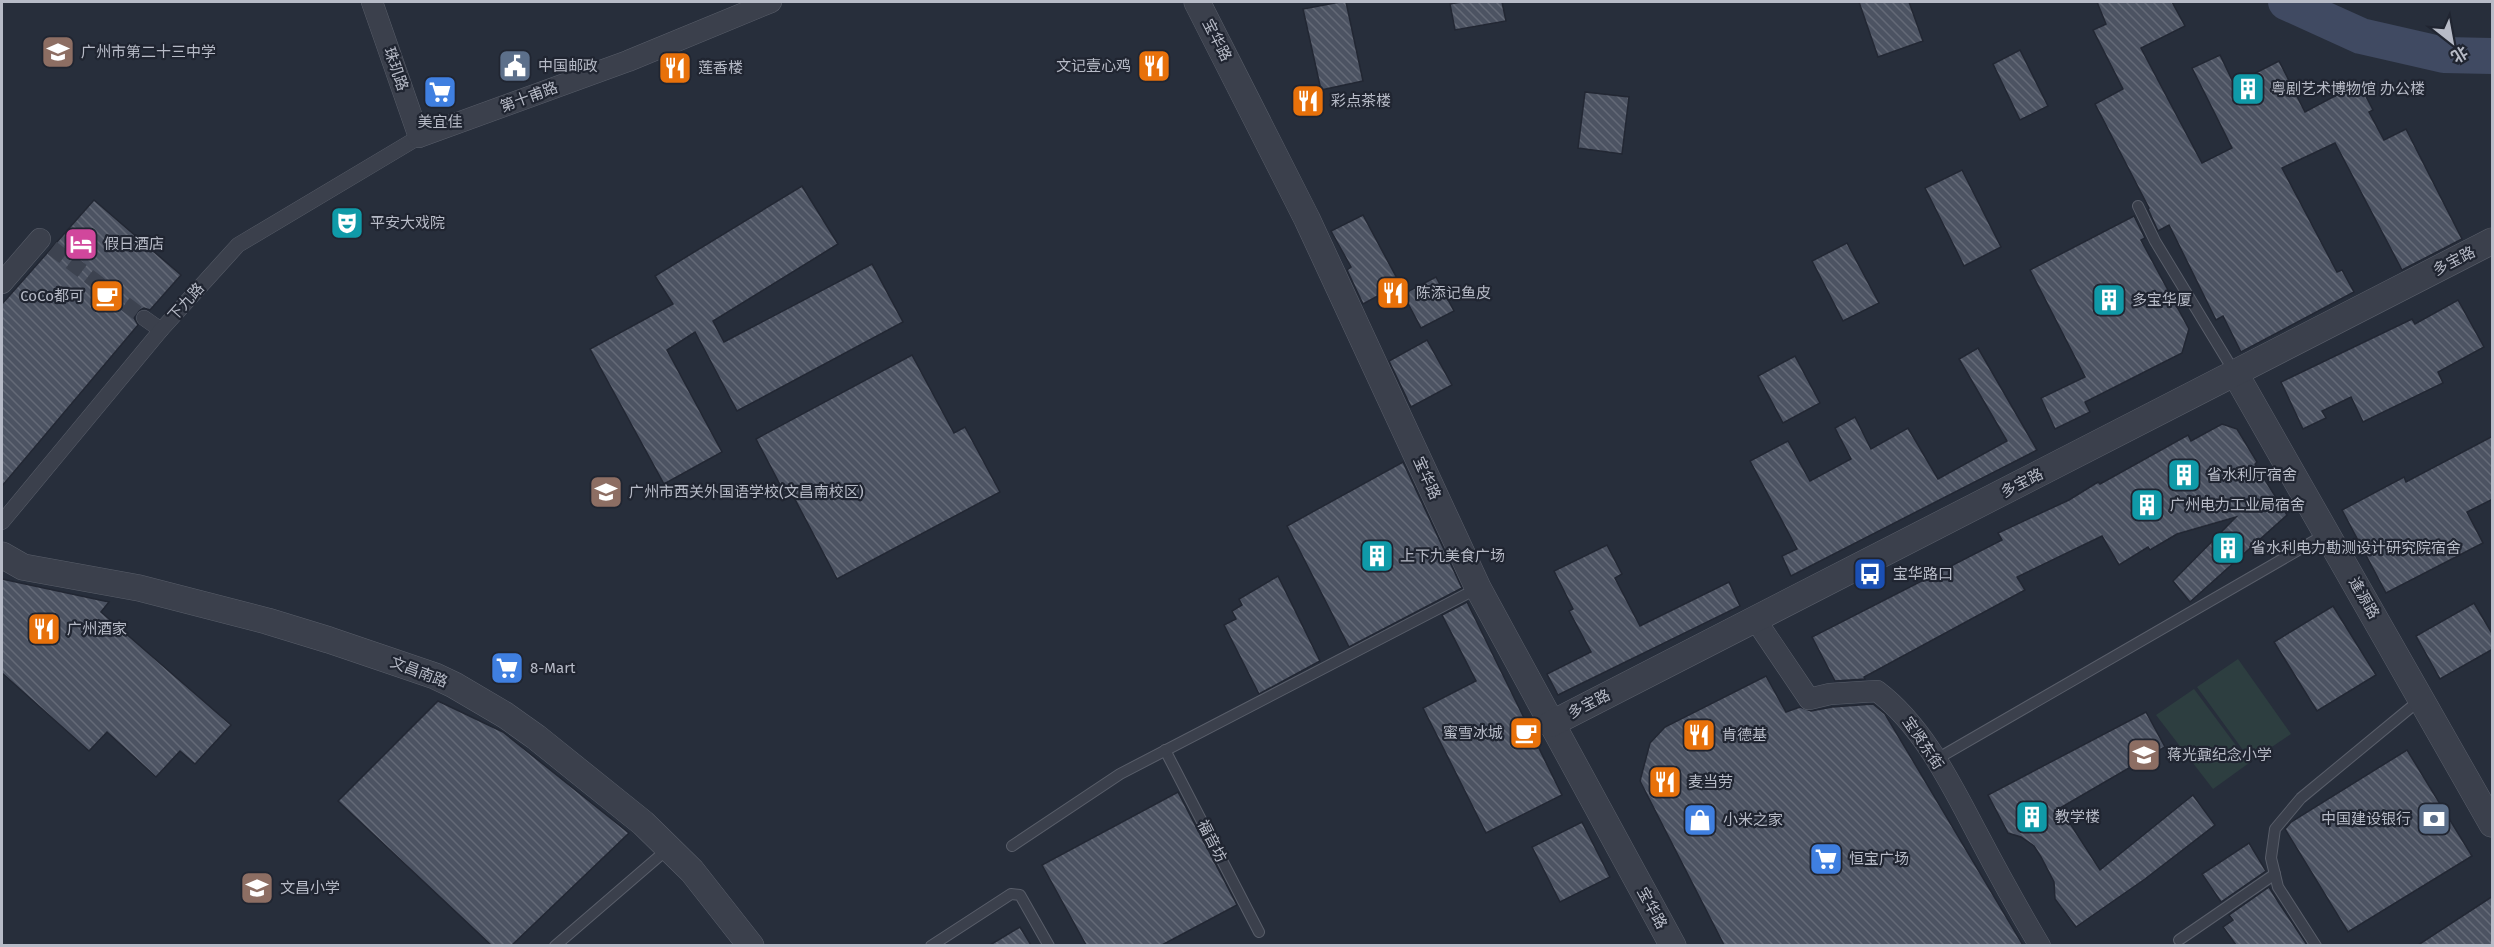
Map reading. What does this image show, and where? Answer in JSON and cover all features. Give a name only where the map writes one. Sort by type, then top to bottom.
[{"type":"street","name":"珠玑路","points":[[372,2],[419,137]]},
{"type":"street","name":"第十甫路","points":[[419,137],[628,61],[771,2]]},
{"type":"street","name":"宝华路","points":[[1197,2],[1307,219],[1478,588],[1673,945]]},
{"type":"street","name":"下九路","points":[[2,522],[161,330],[238,245],[419,137]]},
{"type":"street","name":"多宝路","points":[[1551,724],[2493,241]]},
{"type":"street","points":[[4,274],[46,244]]},
{"type":"street","points":[[144,318],[161,330]]},
{"type":"street","name":"逢源路","points":[[2235,373],[2493,824]]},
{"type":"street","name":"文昌南路","points":[[2,555],[23,567],[139,588],[329,639],[435,676],[476,697],[536,737],[622,804],[670,847],[720,904],[751,945]]},
{"type":"street","name":"宝贤东街","points":[[1755,619],[1809,699],[1830,694],[1877,691],[1897,706],[1918,731],[2040,945]]},
{"type":"lane","points":[[2138,206],[2155,241],[2235,373]]},
{"type":"lane","points":[[1935,760],[2326,533]]},
{"type":"lane","points":[[1012,846],[1120,774],[1478,588]]},
{"type":"lane","points":[[2316,945],[2278,887],[2271,858],[2275,829],[2301,798],[2421,699]]},
{"type":"lane","name":"福音坊","points":[[1165,750],[1259,932]]},
{"type":"lane","points":[[555,945],[670,847]]},
{"type":"lane","points":[[2179,940],[2275,874]]},
{"type":"lane","points":[[930,945],[1011,894],[1020,895],[1049,945]]},
{"type":"shaded area","points":[[2238,659],[2291,734],[2251,761],[2197,687]]},
{"type":"shaded area","points":[[2194,689],[2249,763],[2213,789],[2156,715]]},
{"type":"building","points":[[1346,2],[1363,81],[1321,90],[1303,9]]},
{"type":"building","points":[[1502,2],[1506,21],[1455,30],[1450,4]]},
{"type":"building","points":[[1859,2],[1909,2],[1923,41],[1878,57]]},
{"type":"building","points":[[2097,2],[2172,2],[2185,26],[2141,48],[2202,163],[2232,148],[2192,68],[2220,55],[2234,84],[2279,61],[2305,112],[2359,83],[2373,110],[2369,112],[2384,140],[2406,129],[2462,239],[2402,270],[2335,143],[2282,168],[2337,272],[2342,270],[2354,292],[2241,352],[2223,316],[2216,320],[2169,225],[2158,231],[2149,208],[2095,104],[2123,89],[2093,30],[2106,24]]},
{"type":"building","points":[[2020,50],[2048,106],[2020,120],[1993,64]]},
{"type":"building","points":[[1585,92],[1629,97],[1622,154],[1578,148]]},
{"type":"building","points":[[1962,170],[2001,247],[1964,266],[1925,188]]},
{"type":"building","points":[[802,186],[838,244],[713,321],[724,342],[872,264],[903,322],[737,411],[695,332],[667,350],[722,452],[664,484],[590,349],[673,304],[655,276]]},
{"type":"building","points":[[94,200],[181,275],[150,310],[144,308],[136,312],[134,318],[138,325],[2,486],[2,304]]},
{"type":"building","points":[[1363,215],[1400,284],[1363,304],[1347,270],[1351,267],[1331,231]]},
{"type":"building","name":"多宝华厦","points":[[2134,216],[2145,238],[2141,240],[2189,329],[2182,353],[2085,402],[2090,412],[2055,429],[2041,398],[2085,377],[2030,270]]},
{"type":"building","points":[[1847,243],[1879,303],[1843,321],[1812,261]]},
{"type":"building","points":[[1436,277],[1454,311],[1421,328],[1403,294]]},
{"type":"building","points":[[2458,300],[2484,347],[2438,372],[2443,383],[2363,422],[2351,397],[2322,411],[2326,418],[2303,429],[2281,382],[2412,319],[2415,324]]},
{"type":"building","points":[[1427,340],[1452,385],[1411,407],[1389,361]]},
{"type":"building","points":[[1978,348],[2037,450],[1791,576],[1782,556],[1797,549],[1750,461],[1788,441],[1810,481],[1851,459],[1835,428],[1855,417],[1871,449],[1908,428],[1938,479],[2007,441],[1959,359]]},
{"type":"building","points":[[912,355],[954,433],[965,427],[1000,492],[837,579],[790,490],[784,492],[756,439]]},
{"type":"building","points":[[1795,356],[1820,403],[1783,423],[1758,376]]},
{"type":"building","points":[[2222,424],[2237,429],[2257,462],[2255,464],[2287,515],[2190,602],[2173,581],[2236,517],[2177,534],[2150,550],[2148,547],[2119,565],[2102,536],[2017,577],[2025,590],[1864,677],[1865,679],[1835,681],[1812,637],[2002,540],[1998,533],[2069,500],[2098,482],[2100,484],[2188,435],[2191,441]]},
{"type":"building","points":[[2493,436],[2493,499],[2467,512],[2483,543],[2386,593],[2342,510],[2404,477],[2406,482]]},
{"type":"building","name":"上下九美食广场","points":[[1403,462],[1462,588],[1349,647],[1287,526]]},
{"type":"building","points":[[1607,545],[1622,574],[1615,578],[1640,626],[1729,582],[1740,606],[1558,695],[1547,674],[1591,652],[1569,611],[1573,609],[1554,571]]},
{"type":"building","points":[[1278,576],[1320,661],[1259,694],[1224,625],[1236,619],[1232,611],[1242,605],[1239,599]]},
{"type":"building","points":[[2,579],[109,602],[101,612],[231,725],[195,764],[180,751],[156,777],[107,732],[89,751],[2,673]]},
{"type":"building","points":[[1467,602],[1562,795],[1486,833],[1423,708],[1476,681],[1442,615]]},
{"type":"building","points":[[2474,603],[2493,635],[2493,649],[2440,679],[2416,636]]},
{"type":"building","points":[[2333,606],[2376,675],[2317,711],[2274,642]]},
{"type":"building","name":"恒宝广场","points":[[1766,676],[1786,712],[1800,707],[1811,711],[1873,704],[1885,714],[2023,945],[1724,945],[1640,781],[1650,743],[1665,727]]},
{"type":"building","points":[[438,701],[503,732],[629,833],[512,945],[491,945],[338,801]]},
{"type":"building","name":"教学楼","points":[[2146,712],[2165,747],[2060,808],[2100,870],[2193,795],[2215,825],[2145,879],[2076,927],[2055,899],[2054,882],[2034,846],[2021,837],[2008,833],[1988,795]]},
{"type":"building","points":[[2407,750],[2472,856],[2348,932],[2285,829],[2291,822]]},
{"type":"building","points":[[1178,792],[1237,905],[1162,945],[1086,945],[1042,865]]},
{"type":"building","points":[[1582,822],[1610,877],[1560,902],[1532,847]]},
{"type":"building","points":[[2249,843],[2266,871],[2221,902],[2202,874]]},
{"type":"building","points":[[2269,887],[2307,945],[2236,945],[2223,927],[2233,920],[2229,915]]},
{"type":"building","points":[[2493,896],[2493,945],[2418,945]]},
{"type":"building","points":[[1020,927],[1031,945],[990,945]]},
{"type":"waterway","points":[[2286,2],[2361,36],[2444,55],[2492,56]]},
{"type":"tunnel","points":[[52,248],[144,318]]},
{"type":"place","name":"广州市第二十三中学","points":[[58,52]]},
{"type":"place","name":"中国邮政","points":[[515,66]]},
{"type":"place","name":"文记壹心鸡","points":[[1154,66]]},
{"type":"place","name":"莲香楼","points":[[675,68]]},
{"type":"place","name":"粤剧艺术博物馆 办公楼","points":[[2248,89]]},
{"type":"place","name":"美宜佳","points":[[440,92]]},
{"type":"place","name":"彩点茶楼","points":[[1308,101]]},
{"type":"place","name":"平安大戏院","points":[[347,223]]},
{"type":"place","name":"假日酒店","points":[[81,244]]},
{"type":"place","name":"陈添记鱼皮","points":[[1393,293]]},
{"type":"place","name":"CoCo都可","points":[[107,296]]},
{"type":"place","name":"多宝华厦","points":[[2109,300]]},
{"type":"place","name":"省水利厅宿舍","points":[[2184,475]]},
{"type":"place","name":"广州市西关外国语学校(文昌南校区)","points":[[606,492]]},
{"type":"place","name":"广州电力工业局宿舍","points":[[2147,505]]},
{"type":"place","name":"省水利电力勘测设计研究院宿舍","points":[[2228,548]]},
{"type":"place","name":"上下九美食广场","points":[[1377,556]]},
{"type":"place","name":"宝华路口","points":[[1870,574]]},
{"type":"place","name":"广州酒家","points":[[44,629]]},
{"type":"place","name":"8-Mart","points":[[507,668]]},
{"type":"place","name":"蜜雪冰城","points":[[1526,733]]},
{"type":"place","name":"肯德基","points":[[1699,735]]},
{"type":"place","name":"蒋光鼐纪念小学","points":[[2144,755]]},
{"type":"place","name":"麦当劳","points":[[1665,782]]},
{"type":"place","name":"教学楼","points":[[2032,817]]},
{"type":"place","name":"中国建设银行","points":[[2434,819]]},
{"type":"place","name":"小米之家","points":[[1700,820]]},
{"type":"place","name":"恒宝广场","points":[[1826,859]]},
{"type":"place","name":"文昌小学","points":[[257,888]]}]
